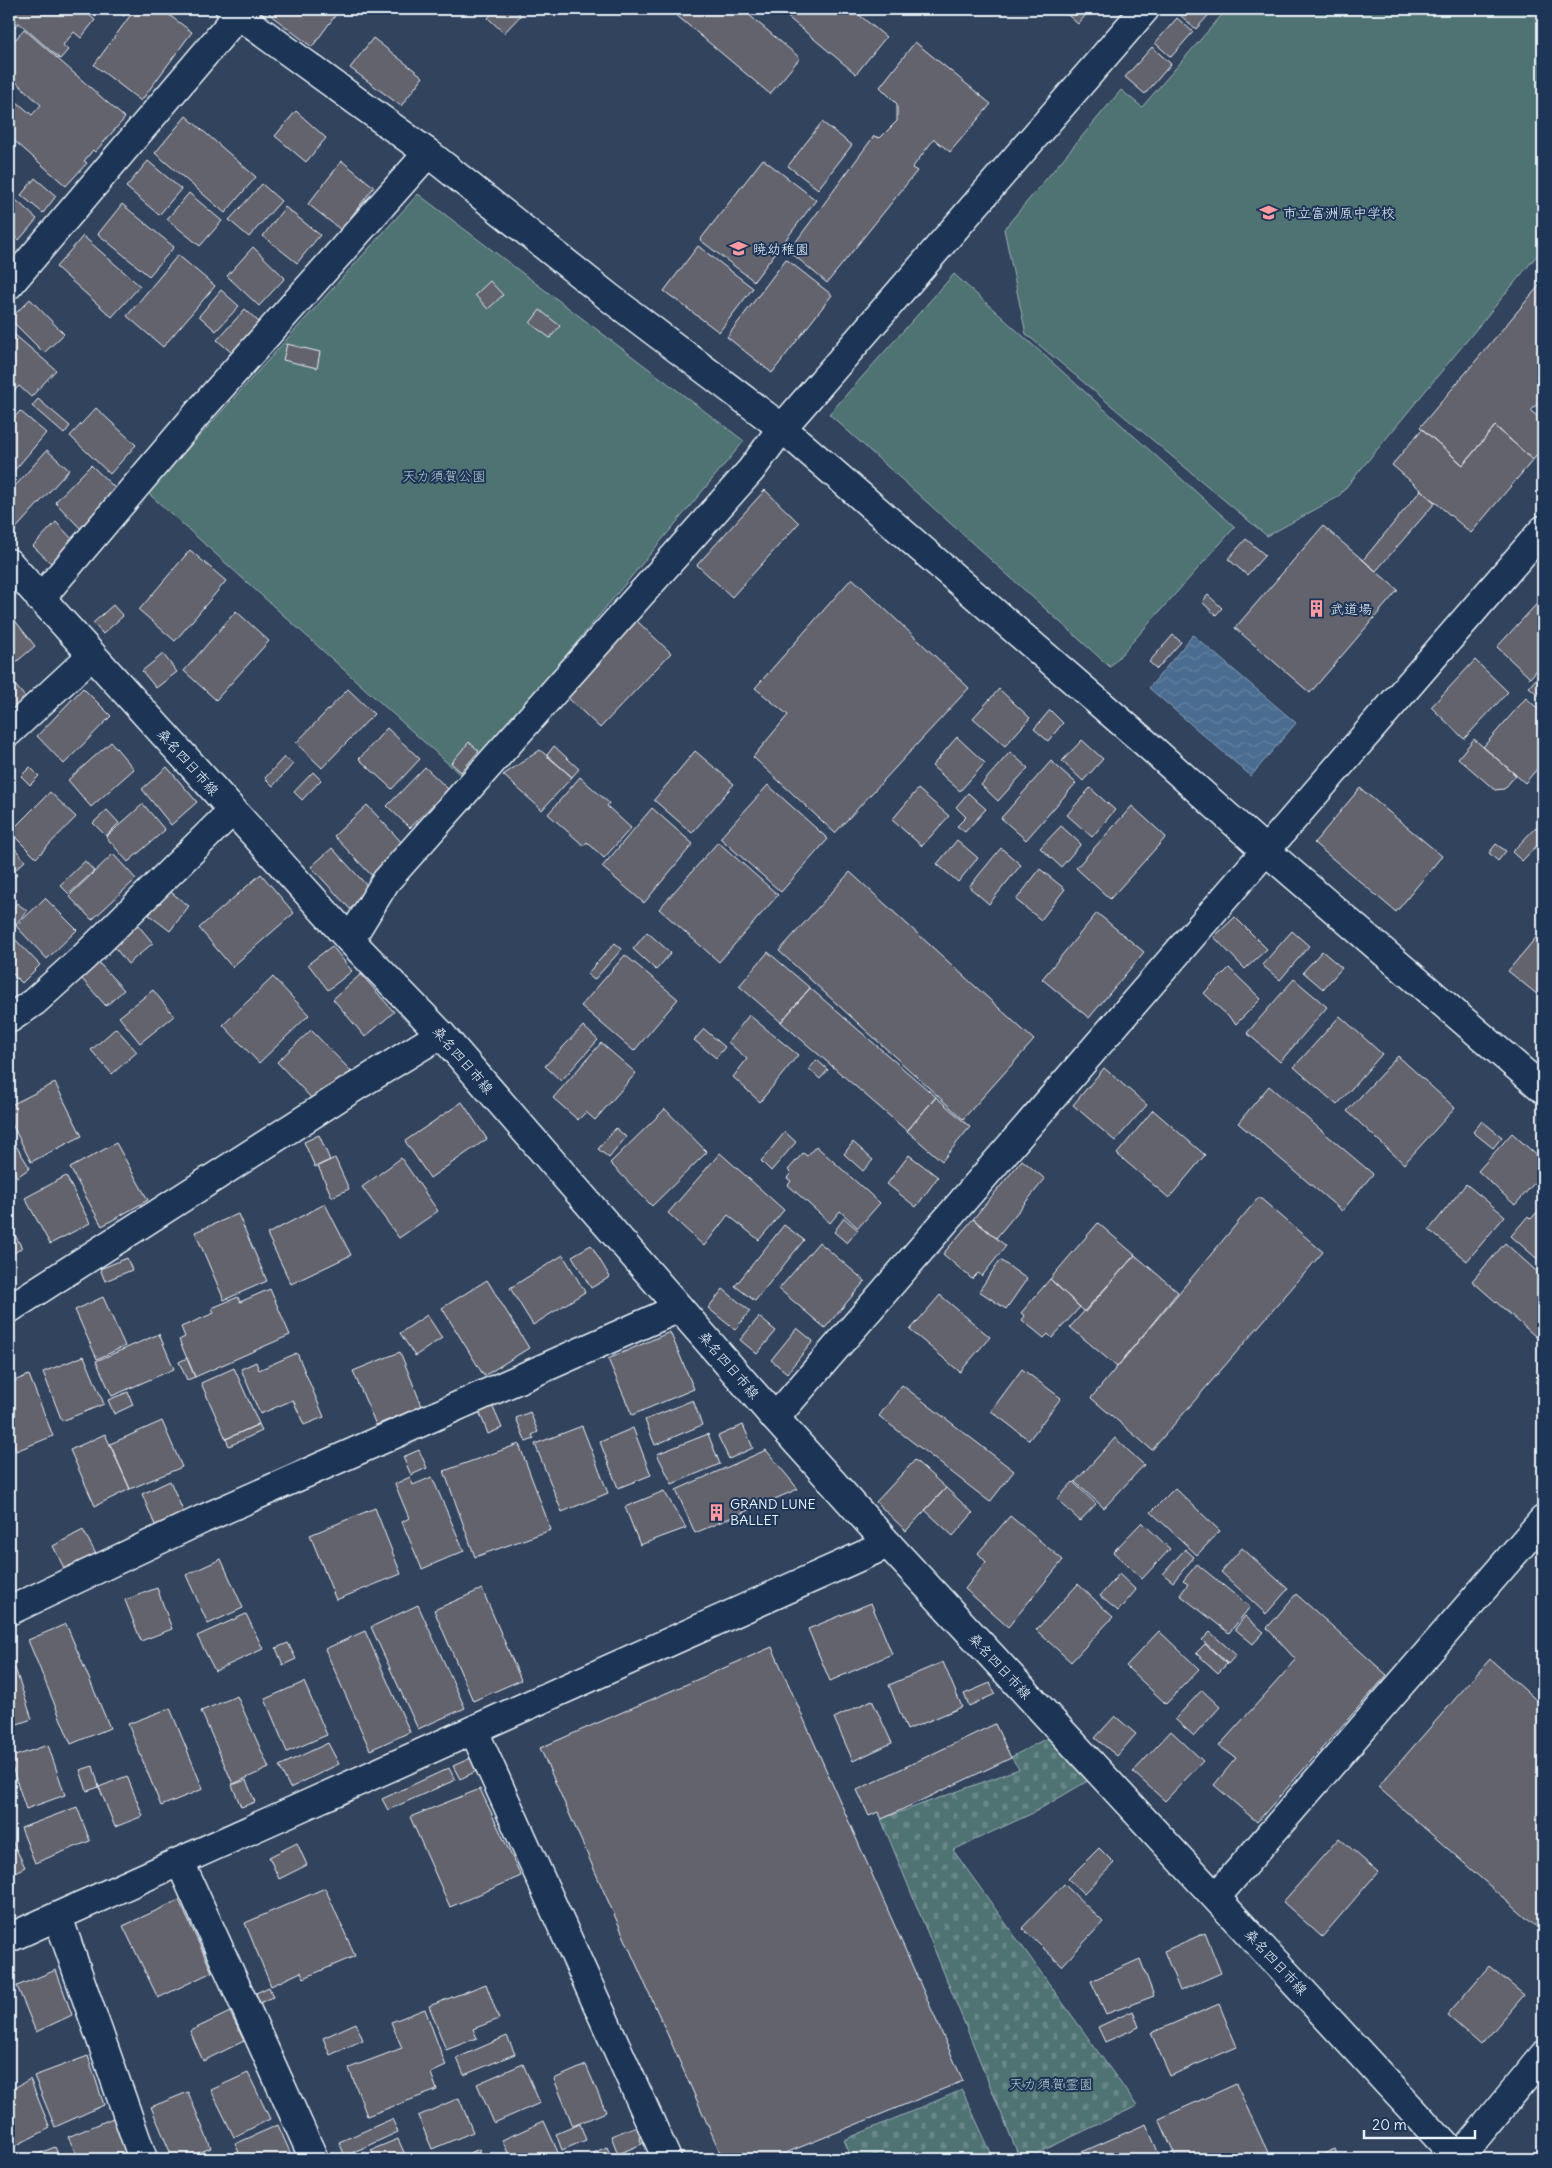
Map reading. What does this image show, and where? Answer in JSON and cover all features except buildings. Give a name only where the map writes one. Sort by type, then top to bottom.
[{"type":"street","points":[[350,940],[386,881],[751,470],[782,428],[1146,9]]},
{"type":"street","points":[[9,284],[237,11],[428,153],[610,298],[782,428],[1543,1089]]},
{"type":"street","points":[[40,599],[203,408],[428,153]]},
{"type":"street","points":[[775,1418],[1266,850],[1540,543]]},
{"type":"street","name":"桑名四日市線","points":[[9,563],[350,940],[441,1034],[775,1418],[888,1544],[1458,2159]]},
{"type":"street","points":[[9,732],[92,655]]},
{"type":"street","points":[[9,1019],[34,1002],[76,963],[232,811]]},
{"type":"street","points":[[9,1309],[331,1102],[441,1034]]},
{"type":"street","points":[[9,1611],[203,1519],[679,1308]]},
{"type":"street","points":[[1216,1897],[1543,1520]]},
{"type":"street","points":[[9,1938],[888,1544]]},
{"type":"street","points":[[474,1731],[667,2159]]},
{"type":"street","points":[[180,1862],[314,2159]]},
{"type":"street","points":[[58,1917],[143,2159]]},
{"type":"street","points":[[1458,2159],[1543,2056]]},
{"type":"green space","points":[[1227,9],[1525,9],[1543,26],[1543,248],[1338,497],[1267,536],[1026,334],[1004,229],[1121,90],[1142,107]]},
{"type":"green space","name":"天カ須賀公園","points":[[418,194],[744,441],[464,778],[148,493]]},
{"type":"green space","points":[[954,274],[1235,527],[1110,667],[829,414]]},
{"type":"green space","name":"天カ須賀霊園","points":[[1051,1736],[1091,1779],[1033,1813],[953,1850],[1137,2106],[1025,2159],[1020,2159],[881,1819],[1019,1769],[1011,1757]]},
{"type":"green space","points":[[962,2090],[994,2159],[852,2159],[844,2140]]},
{"type":"water","points":[[1193,635],[1296,723],[1251,776],[1149,688]]},
{"type":"place","name":"市立富洲原中学校","points":[[1269,213]]},
{"type":"place","name":"暁幼稚園","points":[[739,249]]},
{"type":"place","name":"武道場","points":[[1316,609]]},
{"type":"place","name":"GRAND LUNE BALLET","points":[[716,1512]]}]
